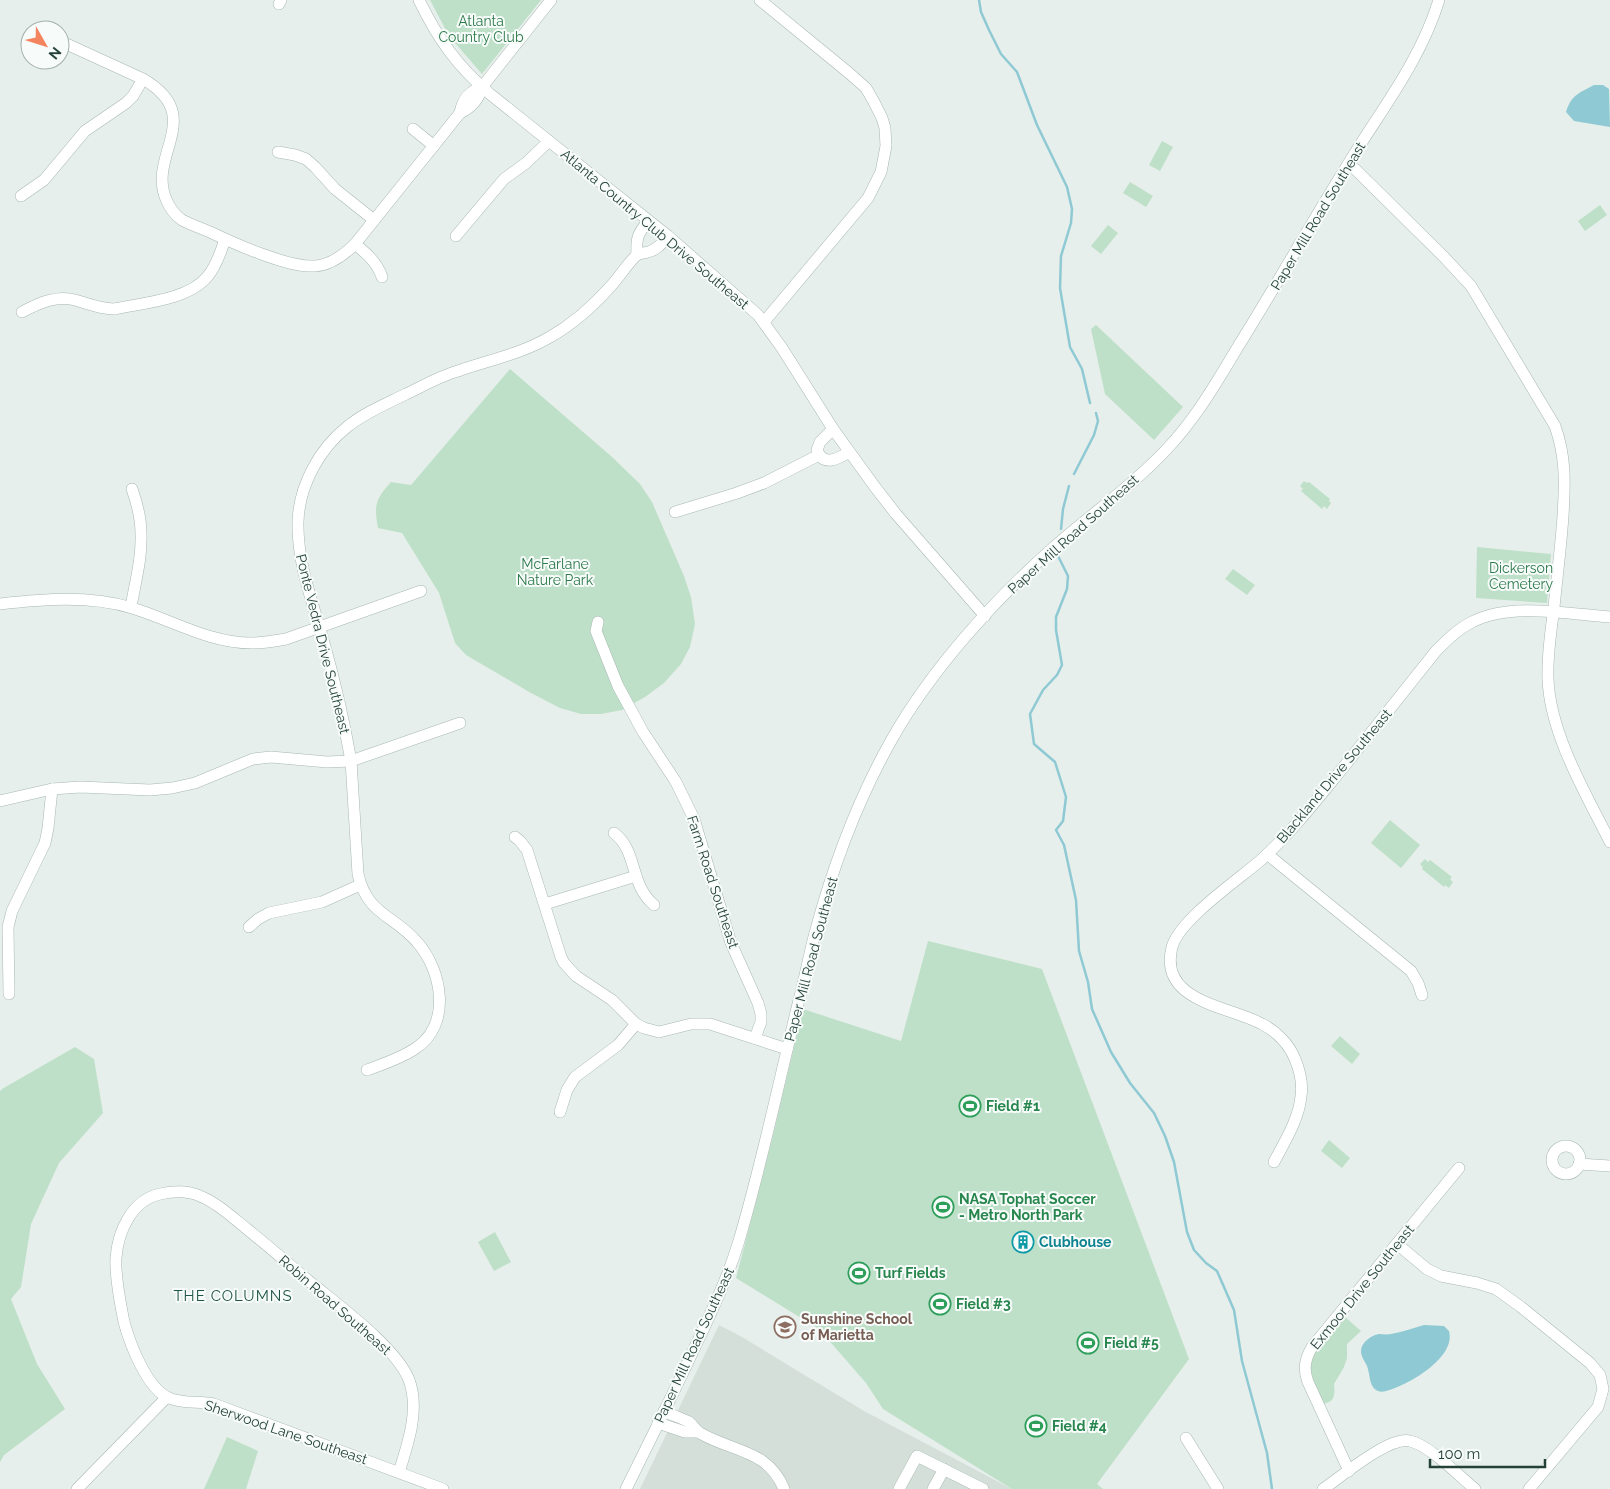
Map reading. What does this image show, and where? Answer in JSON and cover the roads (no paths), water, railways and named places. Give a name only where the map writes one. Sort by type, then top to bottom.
[{"type":"street","name":"Atlanta Country Club Drive Southeast","points":[[419,0],[443,43],[460,66],[482,87],[668,236],[736,294],[764,322],[849,452],[896,514],[985,616]]},
{"type":"street","points":[[70,46],[143,79],[166,99],[173,117],[174,128],[161,178],[165,198],[175,214],[225,239],[291,263],[314,266],[325,265],[339,257],[354,244],[460,113],[468,110],[477,99],[482,87],[551,0]]},
{"type":"street","points":[[760,0],[861,83],[870,94],[878,109],[886,136],[883,163],[878,180],[868,198],[764,322]]},
{"type":"street","name":"Paper Mill Road Southeast","points":[[626,1489],[706,1324],[733,1260],[754,1183],[814,935],[831,878],[871,780],[891,742],[920,697],[949,658],[985,616],[1038,561],[1136,479],[1165,452],[1179,435],[1211,391],[1348,164],[1408,72],[1425,40],[1439,0]]},
{"type":"street","points":[[21,196],[44,180],[85,131],[126,103],[133,96],[143,79]]},
{"type":"street","points":[[413,129],[434,146]]},
{"type":"street","points":[[456,236],[504,179],[552,143]]},
{"type":"street","points":[[278,152],[306,159],[335,189],[374,220]]},
{"type":"street","points":[[1348,164],[1444,257],[1470,286],[1555,426],[1561,443],[1565,483],[1561,549],[1548,650],[1548,681],[1554,720],[1580,783],[1610,842]]},
{"type":"street","points":[[648,220],[639,232],[636,240],[637,254],[651,252],[659,247],[668,236]]},
{"type":"street","points":[[22,312],[45,301],[65,298],[105,309],[114,309],[180,295],[191,291],[208,277],[225,239]]},
{"type":"street","points":[[354,244],[373,260],[379,268],[382,277]]},
{"type":"street","name":"Ponte Vedra Drive Southeast","points":[[367,1070],[433,1041],[438,1018],[439,988],[430,962],[418,943],[411,935],[377,910],[366,897],[360,885],[351,760],[340,702],[306,581],[299,548],[298,520],[302,495],[316,463],[334,439],[347,426],[411,391],[456,371],[525,349],[549,338],[590,308],[610,288],[637,254]]},
{"type":"street","points":[[834,429],[820,442],[817,450],[819,455],[826,461],[833,461],[849,452]]},
{"type":"street","points":[[675,512],[737,493],[819,455]]},
{"type":"street","points":[[130,607],[138,568],[141,535],[140,521],[132,489]]},
{"type":"street","points":[[0,604],[67,599],[100,602],[130,607],[199,633],[235,642],[267,642],[286,638],[421,591]]},
{"type":"street","name":"Blackland Drive Southeast","points":[[1274,1162],[1297,1114],[1302,1095],[1301,1075],[1293,1054],[1280,1037],[1262,1023],[1196,998],[1188,993],[1177,981],[1171,965],[1173,946],[1185,926],[1216,896],[1286,836],[1448,638],[1472,622],[1489,615],[1508,611],[1610,617]]},
{"type":"street","name":"Farm Road Southeast","points":[[598,622],[596,632],[618,686],[639,725],[676,782],[694,819],[732,942],[758,1003],[761,1022],[755,1038]]},
{"type":"street","points":[[0,801],[52,789],[80,787],[150,790],[172,788],[195,783],[253,759],[271,757],[327,762],[351,760],[460,723]]},
{"type":"street","points":[[9,994],[8,927],[12,911],[45,843],[52,789]]},
{"type":"street","points":[[614,833],[622,839],[626,846],[644,895],[654,905]]},
{"type":"street","points":[[515,837],[527,850],[560,957],[564,964],[576,976],[612,1000],[636,1024],[659,1032],[690,1024],[710,1024],[787,1049]]},
{"type":"street","points":[[1267,854],[1411,971],[1422,995]]},
{"type":"street","points":[[545,904],[636,876]]},
{"type":"street","points":[[249,927],[258,919],[270,913],[322,902],[360,885]]},
{"type":"street","points":[[560,1112],[566,1090],[575,1077],[618,1045],[636,1024]]},
{"type":"street","points":[[1579,1164],[1610,1166]]},
{"type":"street","name":"Exmoor Drive Southeast","points":[[1349,1471],[1305,1375],[1305,1362],[1312,1347],[1459,1168]]},
{"type":"street","name":"Robin Road Southeast","points":[[167,1398],[146,1375],[134,1351],[124,1321],[116,1260],[120,1237],[131,1213],[136,1207],[146,1198],[156,1195],[189,1192],[211,1201],[222,1209],[329,1297],[394,1356],[408,1379],[413,1399],[410,1432],[399,1472]]},
{"type":"street","points":[[1396,1244],[1427,1269],[1441,1276],[1496,1289],[1590,1363],[1600,1375],[1603,1389],[1598,1407],[1529,1489]]},
{"type":"street","points":[[77,1489],[167,1398]]},
{"type":"street","name":"Sherwood Lane Southeast","points":[[167,1398],[214,1404],[443,1489]]},
{"type":"street","points":[[664,1411],[690,1423],[698,1432],[717,1442],[750,1453],[765,1462],[775,1473],[784,1489]]},
{"type":"street","points":[[658,1423],[686,1432],[698,1432]]},
{"type":"street","points":[[1186,1438],[1218,1489]]},
{"type":"street","points":[[1323,1489],[1389,1444],[1408,1440],[1426,1448],[1475,1489]]},
{"type":"street","points":[[899,1489],[917,1456],[984,1489]]},
{"type":"street","points":[[933,1489],[944,1469]]},
{"type":"water","points":[[1594,85],[1603,85],[1609,89],[1610,127],[1574,121],[1566,112],[1573,98]]},
{"type":"water","points":[[1424,1325],[1444,1326],[1449,1331],[1446,1349],[1440,1358],[1432,1366],[1403,1385],[1381,1392],[1376,1390],[1372,1386],[1361,1351],[1365,1342],[1379,1334],[1391,1334]]},
{"type":"waterway","points":[[979,0],[981,12],[989,30],[1001,54],[1017,72],[1037,125],[1067,187],[1072,209],[1071,223],[1061,256],[1060,288],[1070,347],[1082,369],[1090,403]]},
{"type":"waterway","points":[[1074,474],[1094,435],[1098,421],[1096,413]]},
{"type":"waterway","points":[[1061,529],[1063,509],[1069,486]]},
{"type":"waterway","points":[[1058,556],[1068,576],[1067,589],[1056,617],[1056,630],[1062,665],[1057,675],[1043,690],[1030,714],[1034,744],[1055,762],[1066,797],[1063,821],[1056,830],[1064,845],[1076,900],[1079,951],[1088,982],[1092,1009],[1111,1052],[1130,1083],[1154,1113],[1165,1136],[1174,1162],[1187,1232],[1194,1250],[1206,1263],[1217,1271],[1234,1310],[1242,1361],[1267,1453],[1272,1489]]},
{"type":"place","name":"Field #1","points":[[970,1106]]},
{"type":"place","name":"NASA Tophat Soccer - Metro North Park","points":[[943,1207]]},
{"type":"place","name":"Clubhouse","points":[[1023,1242]]},
{"type":"place","name":"Turf Fields","points":[[859,1273]]},
{"type":"place","name":"Field #3","points":[[940,1304]]},
{"type":"place","name":"Sunshine School of Marietta","points":[[785,1327]]},
{"type":"place","name":"Field #5","points":[[1088,1343]]},
{"type":"place","name":"Field #4","points":[[1036,1426]]},
{"type":"district","name":"THE COLUMNS","points":[[233,1296]]},
{"type":"park label","name":"Atlanta Country Club","points":[[481,30]]},
{"type":"park label","name":"McFarlane Nature Park","points":[[555,572]]},
{"type":"park label","name":"Dickerson Cemetery","points":[[1521,576]]}]
